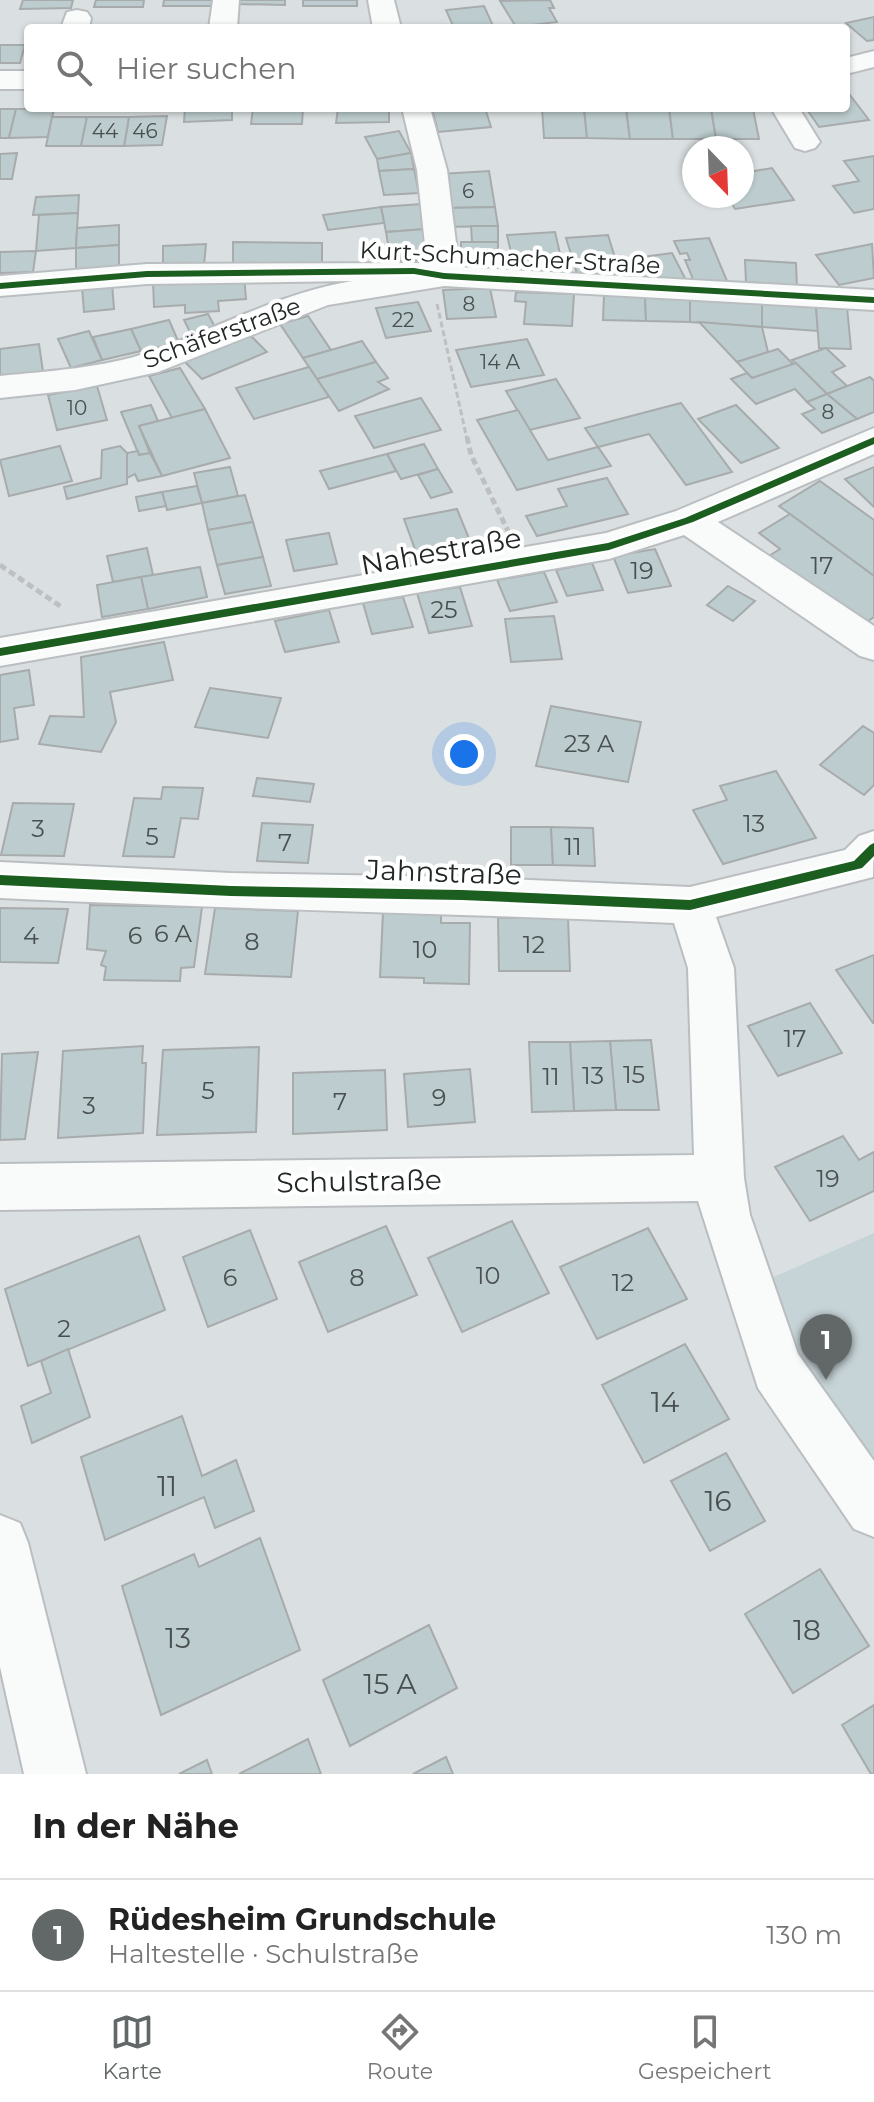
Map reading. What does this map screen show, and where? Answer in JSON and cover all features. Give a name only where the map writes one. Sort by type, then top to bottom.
[{"type":"street","points":[[223,24],[226,0]]},
{"type":"street","points":[[381,0],[386,24]]},
{"type":"street","points":[[850,65],[874,59]]},
{"type":"street","points":[[0,80],[24,80]]},
{"type":"street","points":[[417,112],[432,170],[440,288]]},
{"type":"street","points":[[787,112],[805,142]]},
{"type":"street","name":"Kurt-Schumacher-Straße","points":[[0,286],[147,274],[414,271],[440,288],[874,300]]},
{"type":"street","name":"Schäferstraße","points":[[0,387],[75,379],[158,361],[246,323],[322,296],[440,288]]},
{"type":"street","name":"Nahestraße","points":[[0,652],[609,546],[689,520],[874,440]]},
{"type":"street","points":[[689,520],[874,646]]},
{"type":"street","name":"Jahnstraße","points":[[0,880],[231,891],[462,895],[690,905],[858,865],[874,848]]},
{"type":"street","points":[[690,905],[711,968],[719,1178],[725,1215],[777,1369],[874,1509]]},
{"type":"street","name":"Schulstraße","points":[[0,1187],[719,1178]]},
{"type":"street","points":[[0,1543],[55,1774]]},
{"type":"path","points":[[440,288],[471,455],[524,561]]},
{"type":"path","points":[[0,565],[100,634]]},
{"type":"shaded area","points":[[874,1233],[874,1485],[844,1443],[760,1283]]},
{"type":"building","points":[[23,0],[73,0],[71,8],[20,9]]},
{"type":"building","points":[[96,0],[144,0],[143,7],[94,7]]},
{"type":"building","points":[[164,0],[219,0],[218,6],[163,6]]},
{"type":"building","points":[[238,0],[285,0],[285,5],[237,4]]},
{"type":"building","points":[[303,0],[357,0],[357,6],[303,6]]},
{"type":"building","points":[[550,0],[554,8],[549,8],[557,22],[514,24],[500,1]]},
{"type":"building","points":[[484,6],[492,24],[452,24],[446,10]]},
{"type":"building","points":[[874,17],[874,40],[867,41],[846,23]]},
{"type":"building","points":[[0,45],[24,45],[20,63],[0,63]]},
{"type":"building","points":[[850,95],[869,120],[819,127],[809,112],[850,112]]},
{"type":"building","points":[[0,109],[16,109],[9,138],[0,138]]},
{"type":"building","points":[[16,109],[53,112],[48,137],[9,138]]},
{"type":"building","points":[[185,112],[232,112],[232,120],[184,122]]},
{"type":"building","points":[[252,112],[303,112],[302,124],[251,124]]},
{"type":"building","points":[[337,112],[389,112],[389,122],[336,123]]},
{"type":"building","points":[[433,112],[486,112],[491,127],[438,132]]},
{"type":"building","points":[[542,112],[584,112],[587,138],[544,138]]},
{"type":"building","points":[[584,112],[627,112],[630,139],[587,138]]},
{"type":"building","points":[[627,112],[670,112],[673,139],[630,139]]},
{"type":"building","points":[[670,112],[712,112],[716,136],[682,136],[682,139],[673,139]]},
{"type":"building","points":[[712,112],[754,112],[759,139],[754,139],[754,136],[716,136]]},
{"type":"building","points":[[167,116],[162,145],[124,146],[129,117]]},
{"type":"building","points":[[52,117],[87,117],[81,146],[46,146]]},
{"type":"building","points":[[87,117],[129,117],[124,146],[81,146]]},
{"type":"building","points":[[399,131],[411,153],[377,159],[365,137]]},
{"type":"building","points":[[17,153],[12,179],[0,179],[0,154]]},
{"type":"building","points":[[411,153],[414,169],[379,171],[377,159]]},
{"type":"building","points":[[874,156],[874,209],[854,213],[833,186],[859,181],[844,161]]},
{"type":"building","points":[[772,168],[794,200],[754,206],[754,171]]},
{"type":"building","points":[[414,169],[419,193],[384,195],[379,171]]},
{"type":"building","points":[[489,171],[495,207],[447,208],[441,174]]},
{"type":"building","points":[[79,195],[78,213],[33,215],[36,197]]},
{"type":"building","points":[[421,204],[426,229],[386,232],[381,207]]},
{"type":"building","points":[[381,207],[384,223],[328,230],[323,215]]},
{"type":"building","points":[[495,207],[498,226],[443,227],[447,208]]},
{"type":"building","points":[[78,213],[76,248],[36,251],[39,215]]},
{"type":"building","points":[[119,225],[119,245],[76,248],[77,228]]},
{"type":"building","points":[[471,226],[498,226],[498,242],[472,242]]},
{"type":"building","points":[[426,229],[432,259],[391,262],[386,232]]},
{"type":"building","points":[[555,232],[562,262],[514,265],[507,235]]},
{"type":"building","points":[[608,235],[620,274],[578,277],[566,238]]},
{"type":"building","points":[[709,238],[727,281],[695,284],[685,260],[690,260],[687,253],[680,254],[674,241]]},
{"type":"building","points":[[233,242],[322,243],[322,263],[233,263]]},
{"type":"building","points":[[461,242],[498,242],[498,257],[468,256],[468,251],[461,251]]},
{"type":"building","points":[[206,244],[204,265],[163,266],[163,246]]},
{"type":"building","points":[[872,244],[874,278],[839,285],[816,255]]},
{"type":"building","points":[[119,245],[119,267],[76,270],[76,248]]},
{"type":"building","points":[[36,251],[33,272],[0,273],[0,252]]},
{"type":"building","points":[[672,253],[687,282],[630,279],[631,270],[649,269],[642,257]]},
{"type":"building","points":[[457,256],[503,257],[503,270],[456,269]]},
{"type":"building","points":[[745,260],[796,263],[797,289],[764,288],[764,283],[746,282]]},
{"type":"building","points":[[244,275],[246,299],[218,301],[219,311],[185,313],[185,305],[154,307],[153,282]]},
{"type":"building","points":[[112,283],[114,309],[84,312],[82,287]]},
{"type":"building","points":[[490,288],[496,317],[447,319],[443,290]]},
{"type":"building","points":[[516,292],[574,294],[572,326],[524,324],[526,302],[515,301]]},
{"type":"building","points":[[604,294],[645,297],[646,321],[603,320]]},
{"type":"building","points":[[645,297],[690,299],[690,322],[646,321]]},
{"type":"building","points":[[690,299],[762,302],[762,327],[690,322]]},
{"type":"building","points":[[418,302],[431,331],[386,338],[376,308]]},
{"type":"building","points":[[762,302],[816,306],[818,331],[762,327]]},
{"type":"building","points":[[816,306],[847,307],[851,349],[819,348]]},
{"type":"building","points":[[208,314],[215,327],[191,334],[184,320]]},
{"type":"building","points":[[308,316],[331,350],[303,358],[280,324]]},
{"type":"building","points":[[169,320],[179,343],[141,351],[131,329]]},
{"type":"building","points":[[699,322],[762,327],[768,352],[737,362]]},
{"type":"building","points":[[131,329],[141,351],[102,360],[93,337]]},
{"type":"building","points":[[89,331],[102,360],[71,368],[58,339]]},
{"type":"building","points":[[250,335],[267,352],[202,379],[185,362]]},
{"type":"building","points":[[527,339],[544,375],[471,387],[456,350]]},
{"type":"building","points":[[362,341],[376,362],[317,379],[303,358]]},
{"type":"building","points":[[39,344],[43,372],[0,378],[0,349]]},
{"type":"building","points":[[826,348],[845,366],[832,372],[847,386],[827,394],[792,360]]},
{"type":"building","points":[[778,349],[794,365],[752,378],[737,362]]},
{"type":"building","points":[[376,362],[388,378],[378,382],[389,389],[339,411],[317,379]]},
{"type":"building","points":[[796,363],[827,394],[807,402],[795,389],[756,404],[731,379],[747,373],[752,378]]},
{"type":"building","points":[[309,367],[329,397],[254,419],[236,388]]},
{"type":"building","points":[[180,368],[205,409],[172,418],[149,376]]},
{"type":"building","points":[[870,377],[874,381],[874,412],[857,419],[827,394]]},
{"type":"building","points":[[556,379],[580,418],[529,430],[506,391]]},
{"type":"building","points":[[97,386],[107,420],[57,430],[48,395]]},
{"type":"building","points":[[827,394],[857,419],[822,433],[802,414],[815,409],[807,402]]},
{"type":"building","points":[[421,398],[441,430],[374,448],[355,416]]},
{"type":"building","points":[[681,403],[732,472],[686,485],[649,434],[598,447],[585,428]]},
{"type":"building","points":[[151,405],[158,421],[139,426],[150,453],[139,455],[121,412]]},
{"type":"building","points":[[736,405],[779,448],[741,463],[698,419]]},
{"type":"building","points":[[205,409],[230,458],[162,476],[139,426]]},
{"type":"building","points":[[518,410],[548,460],[598,447],[611,466],[517,490],[477,420]]},
{"type":"building","points":[[424,444],[438,469],[401,479],[387,454]]},
{"type":"building","points":[[60,446],[72,481],[9,496],[0,460]]},
{"type":"building","points":[[120,446],[127,453],[127,484],[67,499],[64,487],[101,478],[102,450]]},
{"type":"building","points":[[138,451],[139,455],[150,453],[162,476],[138,481],[135,474],[127,478],[127,453]]},
{"type":"building","points":[[387,454],[396,471],[329,489],[320,471]]},
{"type":"building","points":[[230,467],[238,496],[202,503],[194,473]]},
{"type":"building","points":[[874,467],[874,507],[845,479]]},
{"type":"building","points":[[438,469],[452,492],[431,498],[418,475]]},
{"type":"building","points":[[607,478],[628,514],[537,536],[526,516],[567,506],[558,489]]},
{"type":"building","points":[[820,481],[874,520],[874,576],[779,506]]},
{"type":"building","points":[[197,486],[202,503],[167,510],[162,492]]},
{"type":"building","points":[[162,492],[166,506],[139,511],[136,497]]},
{"type":"building","points":[[245,495],[253,522],[208,530],[202,503]]},
{"type":"building","points":[[457,509],[470,541],[416,552],[404,519]]},
{"type":"building","points":[[790,514],[874,576],[874,617],[862,625],[769,556],[780,549],[759,533]]},
{"type":"building","points":[[253,522],[263,557],[217,565],[208,530]]},
{"type":"building","points":[[329,533],[337,564],[294,571],[286,540]]},
{"type":"building","points":[[147,548],[153,575],[113,582],[107,556]]},
{"type":"building","points":[[655,549],[671,586],[628,593],[613,556]]},
{"type":"building","points":[[263,557],[271,586],[225,594],[217,565]]},
{"type":"building","points":[[592,563],[603,590],[567,596],[556,570]]},
{"type":"building","points":[[200,567],[207,597],[148,609],[141,577]]},
{"type":"building","points":[[544,572],[557,602],[510,611],[497,580]]},
{"type":"building","points":[[141,577],[148,609],[102,617],[97,585]]},
{"type":"building","points":[[728,586],[755,601],[733,621],[707,605]]},
{"type":"building","points":[[460,587],[472,626],[429,633],[417,593]]},
{"type":"building","points":[[403,597],[413,627],[372,634],[363,603]]},
{"type":"building","points":[[329,610],[339,642],[285,652],[275,621]]},
{"type":"building","points":[[554,616],[562,659],[511,662],[505,619]]},
{"type":"building","points":[[164,642],[173,680],[110,692],[116,722],[101,752],[39,744],[50,716],[84,717],[81,657]]},
{"type":"building","points":[[29,670],[34,705],[14,708],[18,739],[0,742],[0,675]]},
{"type":"building","points":[[210,688],[281,698],[268,738],[195,727]]},
{"type":"building","points":[[551,706],[641,722],[628,782],[536,766]]},
{"type":"building","points":[[863,726],[874,733],[874,785],[864,795],[820,765]]},
{"type":"building","points":[[776,771],[816,838],[723,864],[693,810],[727,800],[720,786]]},
{"type":"building","points":[[257,778],[314,784],[310,802],[253,796]]},
{"type":"building","points":[[163,787],[203,788],[198,819],[181,818],[174,857],[123,856],[134,798],[161,799]]},
{"type":"building","points":[[13,803],[74,804],[64,856],[1,855]]},
{"type":"building","points":[[262,823],[313,825],[308,863],[257,861]]},
{"type":"building","points":[[511,827],[551,827],[553,865],[511,865]]},
{"type":"building","points":[[551,827],[593,828],[595,866],[553,865]]},
{"type":"building","points":[[90,905],[202,907],[194,967],[181,968],[180,981],[104,980],[106,967],[101,965],[106,951],[87,949]]},
{"type":"building","points":[[0,908],[68,909],[58,963],[0,962]]},
{"type":"building","points":[[215,908],[298,911],[291,977],[205,974]]},
{"type":"building","points":[[383,912],[441,914],[441,923],[470,923],[469,984],[424,983],[424,978],[380,977]]},
{"type":"building","points":[[498,918],[568,918],[570,971],[499,971]]},
{"type":"building","points":[[874,955],[874,1023],[873,1023],[836,970]]},
{"type":"building","points":[[810,1003],[842,1053],[778,1076],[748,1026]]},
{"type":"building","points":[[651,1040],[659,1110],[616,1110],[610,1041]]},
{"type":"building","points":[[610,1041],[616,1110],[574,1111],[570,1042]]},
{"type":"building","points":[[529,1042],[570,1042],[574,1111],[532,1112]]},
{"type":"building","points":[[143,1046],[142,1063],[146,1063],[143,1133],[58,1138],[63,1051]]},
{"type":"building","points":[[259,1047],[256,1132],[157,1135],[163,1050]]},
{"type":"building","points":[[38,1052],[25,1139],[0,1140],[2,1054]]},
{"type":"building","points":[[470,1069],[475,1122],[408,1127],[404,1074]]},
{"type":"building","points":[[385,1070],[387,1130],[293,1134],[293,1073]]},
{"type":"building","points":[[843,1136],[859,1160],[874,1152],[874,1191],[810,1221],[775,1167]]},
{"type":"building","points":[[512,1221],[549,1293],[462,1332],[428,1258]]},
{"type":"building","points":[[386,1226],[417,1295],[328,1332],[299,1262]]},
{"type":"building","points":[[648,1228],[687,1299],[597,1339],[560,1267]]},
{"type":"building","points":[[250,1230],[277,1299],[208,1327],[183,1257]]},
{"type":"building","points":[[139,1236],[165,1310],[28,1366],[5,1289]]},
{"type":"building","points":[[685,1344],[729,1419],[644,1463],[602,1385]]},
{"type":"building","points":[[68,1349],[90,1417],[32,1443],[21,1406],[51,1393],[41,1361]]},
{"type":"building","points":[[182,1416],[202,1476],[236,1460],[254,1511],[215,1528],[204,1497],[105,1540],[81,1457]]},
{"type":"building","points":[[726,1453],[765,1521],[710,1551],[671,1481]]},
{"type":"building","points":[[260,1538],[300,1650],[161,1715],[122,1586],[194,1554],[199,1567]]},
{"type":"building","points":[[820,1569],[869,1646],[793,1693],[745,1614]]},
{"type":"building","points":[[429,1625],[457,1688],[350,1746],[323,1680]]},
{"type":"building","points":[[874,1705],[874,1774],[871,1774],[842,1725]]},
{"type":"building","points":[[308,1739],[321,1774],[239,1774]]},
{"type":"building","points":[[446,1757],[453,1774],[413,1774]]},
{"type":"building","points":[[207,1760],[212,1774],[179,1774]]},
{"type":"cycle path","points":[[0,286],[147,274],[414,271],[444,276],[874,300]]},
{"type":"cycle path","points":[[0,652],[609,546],[689,520],[874,440]]},
{"type":"cycle path","points":[[0,880],[231,891],[462,895],[690,905],[858,865],[874,848]]},
{"type":"place","name":"Rüdesheim Grundschule","points":[[826,1380]]}]
